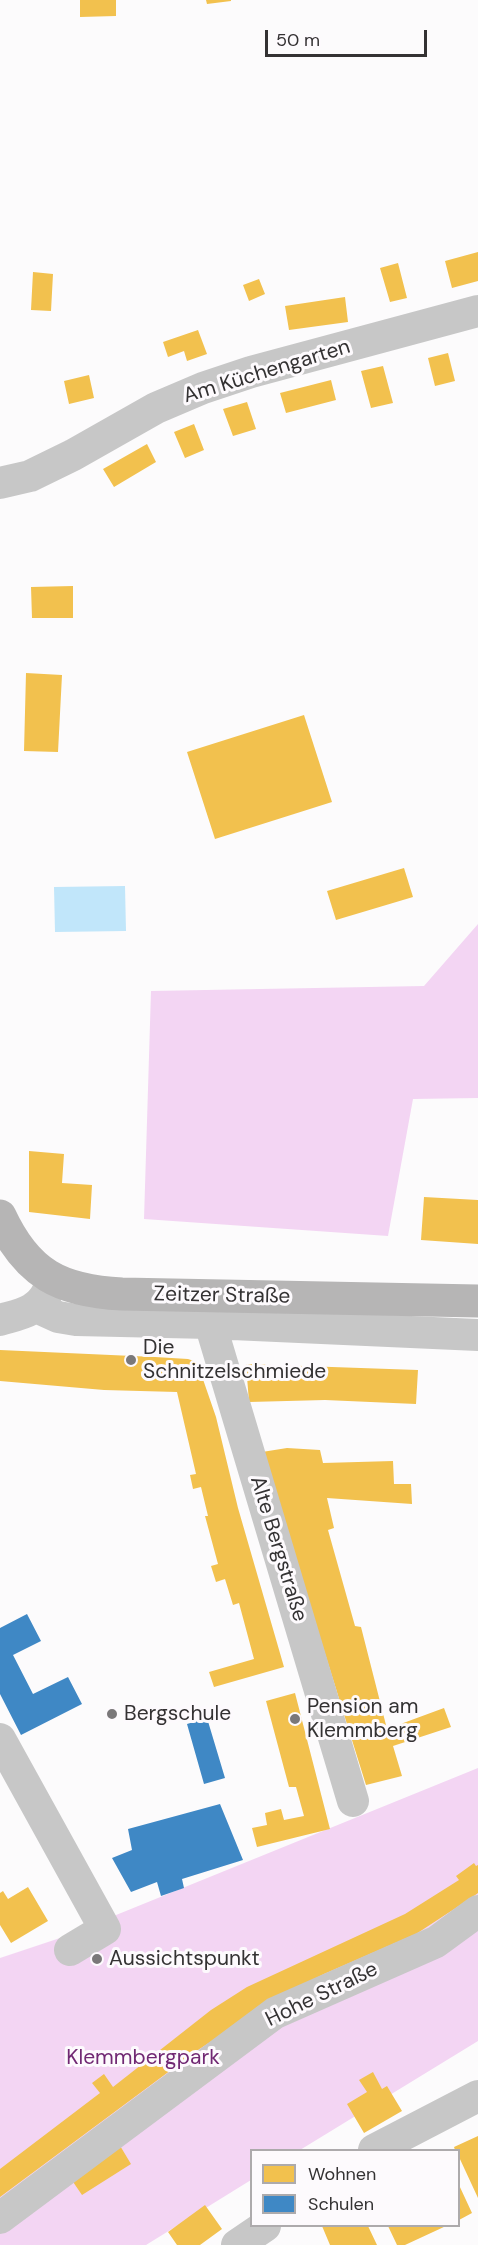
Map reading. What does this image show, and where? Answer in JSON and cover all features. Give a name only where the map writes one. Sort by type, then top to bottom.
[{"type":"main road","name":"Zeitzer Straße","points":[[0,1216],[20,1250],[30,1262],[45,1293],[88,1292],[210,1310],[478,1301]]},
{"type":"street","name":"Am Küchengarten","points":[[0,483],[30,476],[73,455],[156,408],[203,388],[251,372],[478,310]]},
{"type":"street","points":[[0,1320],[26,1313],[45,1293]]},
{"type":"street","name":"Zeitzer Straße","points":[[210,1310],[478,1335]]},
{"type":"street","name":"Alte Bergstraße","points":[[210,1310],[353,1801]]},
{"type":"street","points":[[0,1738],[105,1929],[70,1950]]},
{"type":"street","name":"Hohe Straße","points":[[0,2218],[275,2013],[436,1942],[478,1911]]},
{"type":"street","points":[[378,2149],[478,2096]]},
{"type":"street","points":[[237,2245],[264,2227]]},
{"type":"green space","points":[[478,924],[478,1098],[413,1099],[388,1236],[144,1219],[151,991],[424,986]]},
{"type":"green space","name":"Klemmbergpark","points":[[478,1768],[478,2041],[302,2149],[250,2149],[250,2181],[146,2245],[0,2245],[0,1958],[57,1939]]},
{"type":"water","points":[[125,886],[126,931],[55,932],[54,887]]},
{"type":"building: Wohnen","points":[[80,0],[116,0],[116,16],[80,17]]},
{"type":"building: Wohnen","points":[[206,0],[231,0],[231,1],[207,4]]},
{"type":"building: Wohnen","points":[[478,252],[478,281],[452,288],[445,261]]},
{"type":"building: Wohnen","points":[[398,263],[407,298],[390,302],[380,268]]},
{"type":"building: Wohnen","points":[[33,272],[53,274],[51,311],[31,310]]},
{"type":"building: Wohnen","points":[[259,279],[265,294],[249,301],[243,285]]},
{"type":"building: Wohnen","points":[[345,297],[348,322],[289,330],[285,306]]},
{"type":"building: Wohnen","points":[[198,330],[207,354],[187,361],[184,351],[168,357],[163,342]]},
{"type":"building: Wohnen","points":[[448,353],[455,381],[435,386],[428,358]]},
{"type":"building: Wohnen","points":[[383,366],[393,403],[371,408],[361,371]]},
{"type":"building: Wohnen","points":[[89,375],[94,398],[69,404],[64,381]]},
{"type":"building: Wohnen","points":[[331,380],[336,400],[286,413],[280,393]]},
{"type":"building: Wohnen","points":[[247,402],[256,429],[233,436],[223,409]]},
{"type":"building: Wohnen","points":[[194,424],[204,450],[185,458],[174,432]]},
{"type":"building: Wohnen","points":[[147,444],[156,462],[114,487],[103,469]]},
{"type":"building: Wohnen","points":[[73,586],[73,618],[32,618],[31,587]]},
{"type":"building: Wohnen","points":[[26,673],[62,675],[58,752],[24,751]]},
{"type":"building: Wohnen","points":[[304,715],[332,802],[215,839],[187,752]]},
{"type":"building: Wohnen","points":[[404,868],[413,897],[336,920],[327,891]]},
{"type":"building: Wohnen","points":[[29,1151],[64,1154],[62,1183],[92,1185],[90,1219],[29,1212]]},
{"type":"building: Wohnen","points":[[424,1197],[478,1200],[478,1244],[421,1240]]},
{"type":"building: Wohnen","points":[[0,1350],[188,1359],[197,1362],[216,1417],[238,1508],[284,1667],[214,1687],[209,1672],[254,1659],[239,1603],[233,1605],[225,1579],[216,1582],[211,1566],[218,1564],[205,1516],[208,1516],[201,1487],[193,1489],[190,1475],[196,1474],[177,1392],[104,1390],[0,1381]]},
{"type":"building: Wohnen","points":[[246,1364],[418,1370],[416,1404],[325,1400],[249,1402]]},
{"type":"building: Wohnen","points":[[287,1448],[320,1450],[323,1463],[393,1461],[394,1484],[411,1484],[412,1504],[327,1498],[334,1528],[328,1530],[355,1626],[361,1627],[387,1729],[444,1708],[451,1727],[393,1746],[402,1776],[366,1785],[262,1452]]},
{"type":"building: Wohnen","points":[[295,1693],[330,1829],[257,1847],[252,1828],[267,1825],[265,1813],[281,1809],[284,1820],[304,1816],[296,1787],[289,1787],[266,1701]]},
{"type":"building: Wohnen","points":[[474,1863],[478,1865],[478,1893],[471,1898],[416,1934],[324,1974],[279,1997],[198,2050],[0,2197],[0,2169],[100,2093],[92,2083],[104,2074],[113,2087],[211,2010],[247,1987],[405,1914],[459,1880],[456,1876]]},
{"type":"building: Wohnen","points":[[28,1887],[48,1921],[11,1943],[0,1925],[0,1893],[3,1891],[8,1899]]},
{"type":"building: Wohnen","points":[[373,2072],[382,2089],[387,2086],[402,2111],[364,2133],[347,2104],[367,2092],[359,2080]]},
{"type":"building: Wohnen","points":[[478,2136],[478,2198],[460,2159],[460,2149],[454,2147]]},
{"type":"building: Wohnen","points":[[119,2144],[131,2164],[82,2195],[69,2176]]},
{"type":"building: Wohnen","points":[[460,2187],[472,2213],[460,2219]]},
{"type":"building: Wohnen","points":[[205,2205],[222,2229],[200,2245],[177,2245],[168,2232]]},
{"type":"building: Wohnen","points":[[322,2227],[368,2227],[377,2245],[330,2245]]},
{"type":"building: Wohnen","points":[[388,2227],[444,2227],[405,2245],[397,2245]]},
{"type":"building: Schulen","name":"Bergschule","points":[[27,1614],[41,1641],[13,1655],[33,1694],[68,1677],[82,1704],[21,1735],[0,1694],[0,1628]]},
{"type":"building: Schulen","points":[[207,1718],[225,1778],[204,1784],[187,1724]]},
{"type":"building: Schulen","points":[[220,1804],[243,1860],[182,1879],[184,1888],[161,1896],[157,1882],[131,1892],[112,1858],[132,1850],[128,1829]]},
{"type":"place","name":"Die Schnitzelschmiede","points":[[131,1360]]},
{"type":"place","name":"Bergschule","points":[[112,1714]]},
{"type":"place","name":"Pension am Klemmberg","points":[[295,1719]]},
{"type":"place","name":"Aussichtspunkt","points":[[97,1959]]}]
